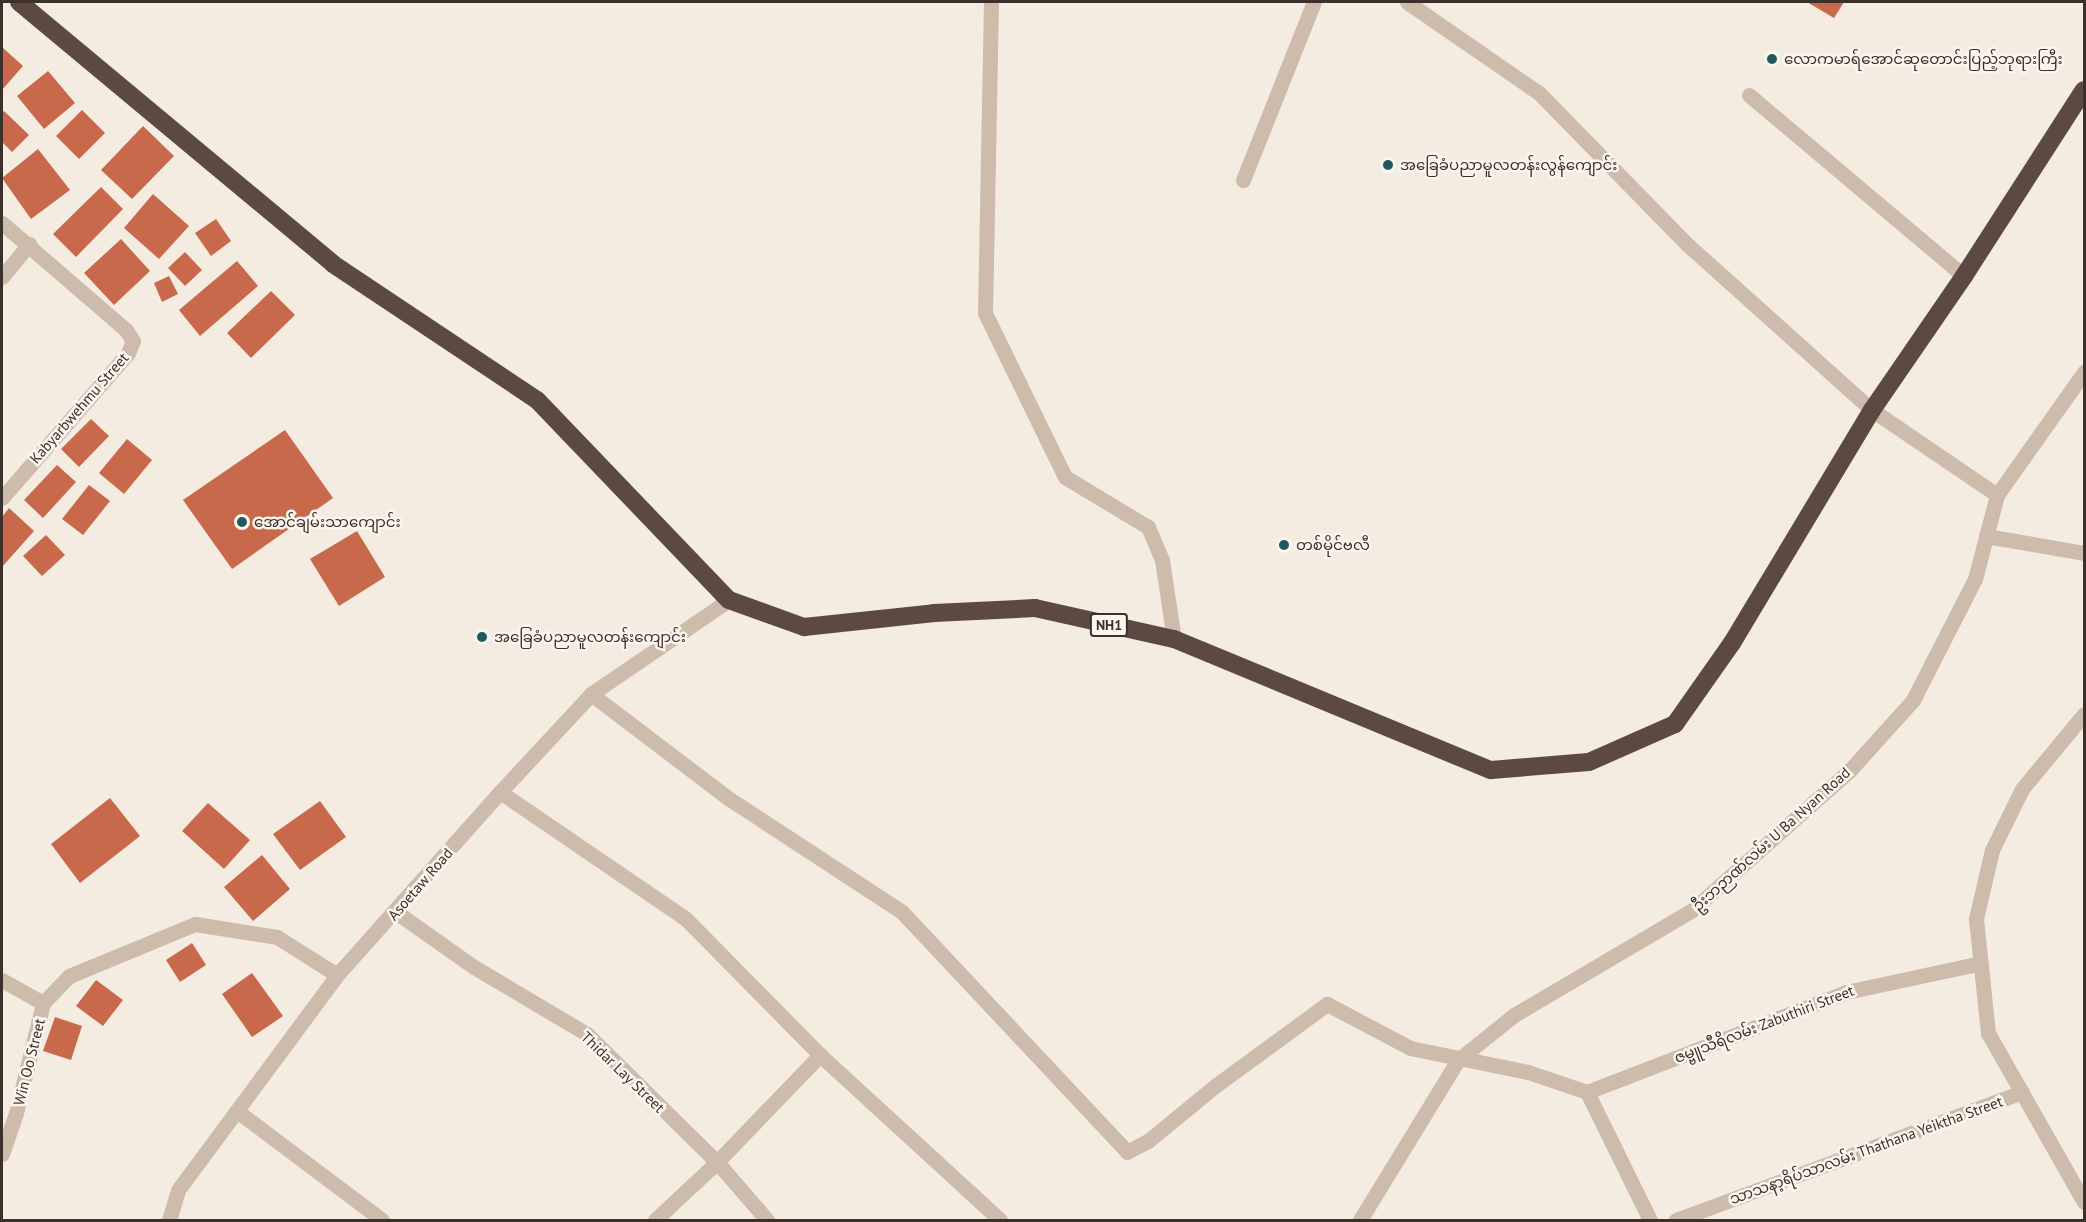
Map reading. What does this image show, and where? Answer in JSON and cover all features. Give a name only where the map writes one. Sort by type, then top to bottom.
[{"type":"highway","name":"NH1","points":[[19,2],[333,264],[537,400],[729,600],[804,627],[934,613],[1035,609],[1173,639],[1491,770],[1589,762],[1675,724],[1732,643],[1872,410],[1964,276],[2062,122],[2085,90]]},
{"type":"highway","points":[[2062,122],[2085,112]]},
{"type":"street","points":[[991,2],[985,313],[1065,477],[1148,527],[1161,560],[1173,639]]},
{"type":"street","points":[[1243,180],[1314,2]]},
{"type":"street","points":[[1407,2],[1539,93],[1689,246],[1872,410],[1997,495]]},
{"type":"street","points":[[1749,95],[1964,276]]},
{"type":"street","name":"Kabyarbwehmu Street","points":[[2,223],[126,330],[133,341],[128,353],[2,498]]},
{"type":"street","points":[[2,278],[29,244]]},
{"type":"street","name":"ဦးဘဉာဏ်လမ်း U Ba Nyan Road","points":[[1360,1221],[1458,1060],[1514,1014],[1692,910],[1850,770],[1913,700],[1975,579],[1997,495],[2085,372]]},
{"type":"street","points":[[1986,537],[2085,553]]},
{"type":"street","name":"Asoetaw Road","points":[[169,1221],[178,1190],[338,975],[500,792],[591,694],[729,600]]},
{"type":"street","points":[[591,694],[728,798],[902,912],[1127,1152],[1149,1141],[1215,1086],[1327,1004],[1410,1048],[1458,1060],[1528,1072],[1587,1092],[1650,1221]]},
{"type":"street","points":[[2085,714],[2022,789],[1992,850],[1976,919],[1988,1033],[2085,1202]]},
{"type":"street","points":[[500,792],[686,919],[820,1055],[1000,1221]]},
{"type":"street","name":"Thidar Lay Street","points":[[396,912],[474,967],[587,1034],[717,1162],[767,1221]]},
{"type":"street","points":[[2,980],[43,1003],[69,976],[195,924],[277,937],[338,975]]},
{"type":"street","name":"ဇမ္ဗူသီရိလမ်း Zabuthiri Street","points":[[1587,1092],[1846,992],[1981,963]]},
{"type":"street","name":"Win Oo Street","points":[[2,1154],[16,1113],[43,1003]]},
{"type":"street","points":[[655,1221],[717,1162],[820,1055]]},
{"type":"street","name":"သာသနာ့ရိပ်သာလမ်း Thathana Yeiktha Street","points":[[1676,1221],[2022,1092]]},
{"type":"street","points":[[237,1111],[382,1221]]},
{"type":"building","points":[[1807,2],[1844,2],[1834,18]]},
{"type":"building","points":[[2,47],[23,66],[2,90]]},
{"type":"building","points":[[48,71],[75,103],[44,129],[17,96]]},
{"type":"building","points":[[82,110],[105,133],[79,159],[56,136]]},
{"type":"building","points":[[4,111],[29,135],[12,152],[2,142],[2,113]]},
{"type":"building","points":[[143,126],[174,156],[132,199],[101,170]]},
{"type":"building","points":[[38,149],[70,190],[31,219],[2,178]]},
{"type":"building","points":[[101,187],[123,209],[76,257],[53,234]]},
{"type":"building","points":[[153,194],[189,226],[159,259],[124,228]]},
{"type":"building","points":[[216,219],[231,241],[211,256],[195,233]]},
{"type":"building","points":[[121,239],[150,271],[114,305],[84,273]]},
{"type":"building","points":[[185,252],[202,270],[185,286],[168,268]]},
{"type":"building","points":[[237,261],[258,286],[200,336],[179,310]]},
{"type":"building","points":[[169,276],[178,294],[162,302],[154,283]]},
{"type":"building","points":[[271,291],[295,315],[251,358],[227,333]]},
{"type":"building","points":[[91,419],[109,436],[79,467],[61,449]]},
{"type":"building","points":[[285,430],[333,498],[232,569],[183,500]]},
{"type":"building","points":[[127,439],[152,460],[124,494],[99,473]]},
{"type":"building","points":[[57,465],[76,482],[43,518],[24,500]]},
{"type":"building","points":[[89,485],[110,501],[83,535],[62,519]]},
{"type":"building","points":[[9,508],[34,531],[2,567],[2,517]]},
{"type":"building","points":[[357,531],[385,577],[339,606],[310,559]]},
{"type":"building","points":[[46,535],[65,555],[42,576],[23,556]]},
{"type":"building","points":[[110,798],[140,836],[80,883],[51,844]]},
{"type":"building","points":[[320,801],[346,837],[300,870],[273,834]]},
{"type":"building","points":[[208,803],[250,840],[224,869],[182,831]]},
{"type":"building","points":[[262,855],[290,889],[253,921],[224,887]]},
{"type":"building","points":[[192,943],[206,965],[180,982],[166,960]]},
{"type":"building","points":[[252,973],[283,1016],[252,1037],[222,994]]},
{"type":"building","points":[[96,980],[123,1000],[103,1026],[76,1006]]},
{"type":"building","points":[[55,1017],[82,1026],[71,1060],[43,1051]]},
{"type":"place","name":"လောကမာရ်အောင်ဆုတောင်းပြည့်ဘုရားကြီး","points":[[1772,59]]},
{"type":"place","name":"အခြေခံပညာမူလတန်းလွန်ကျောင်း","points":[[1388,165]]},
{"type":"place","name":"အောင်ချမ်းသာကျောင်း","points":[[242,522]]},
{"type":"place","name":"တစ်မိုင်ဗလီ","points":[[1284,545]]},
{"type":"place","name":"အခြေခံပညာမူလတန်းကျောင်း","points":[[482,637]]}]
